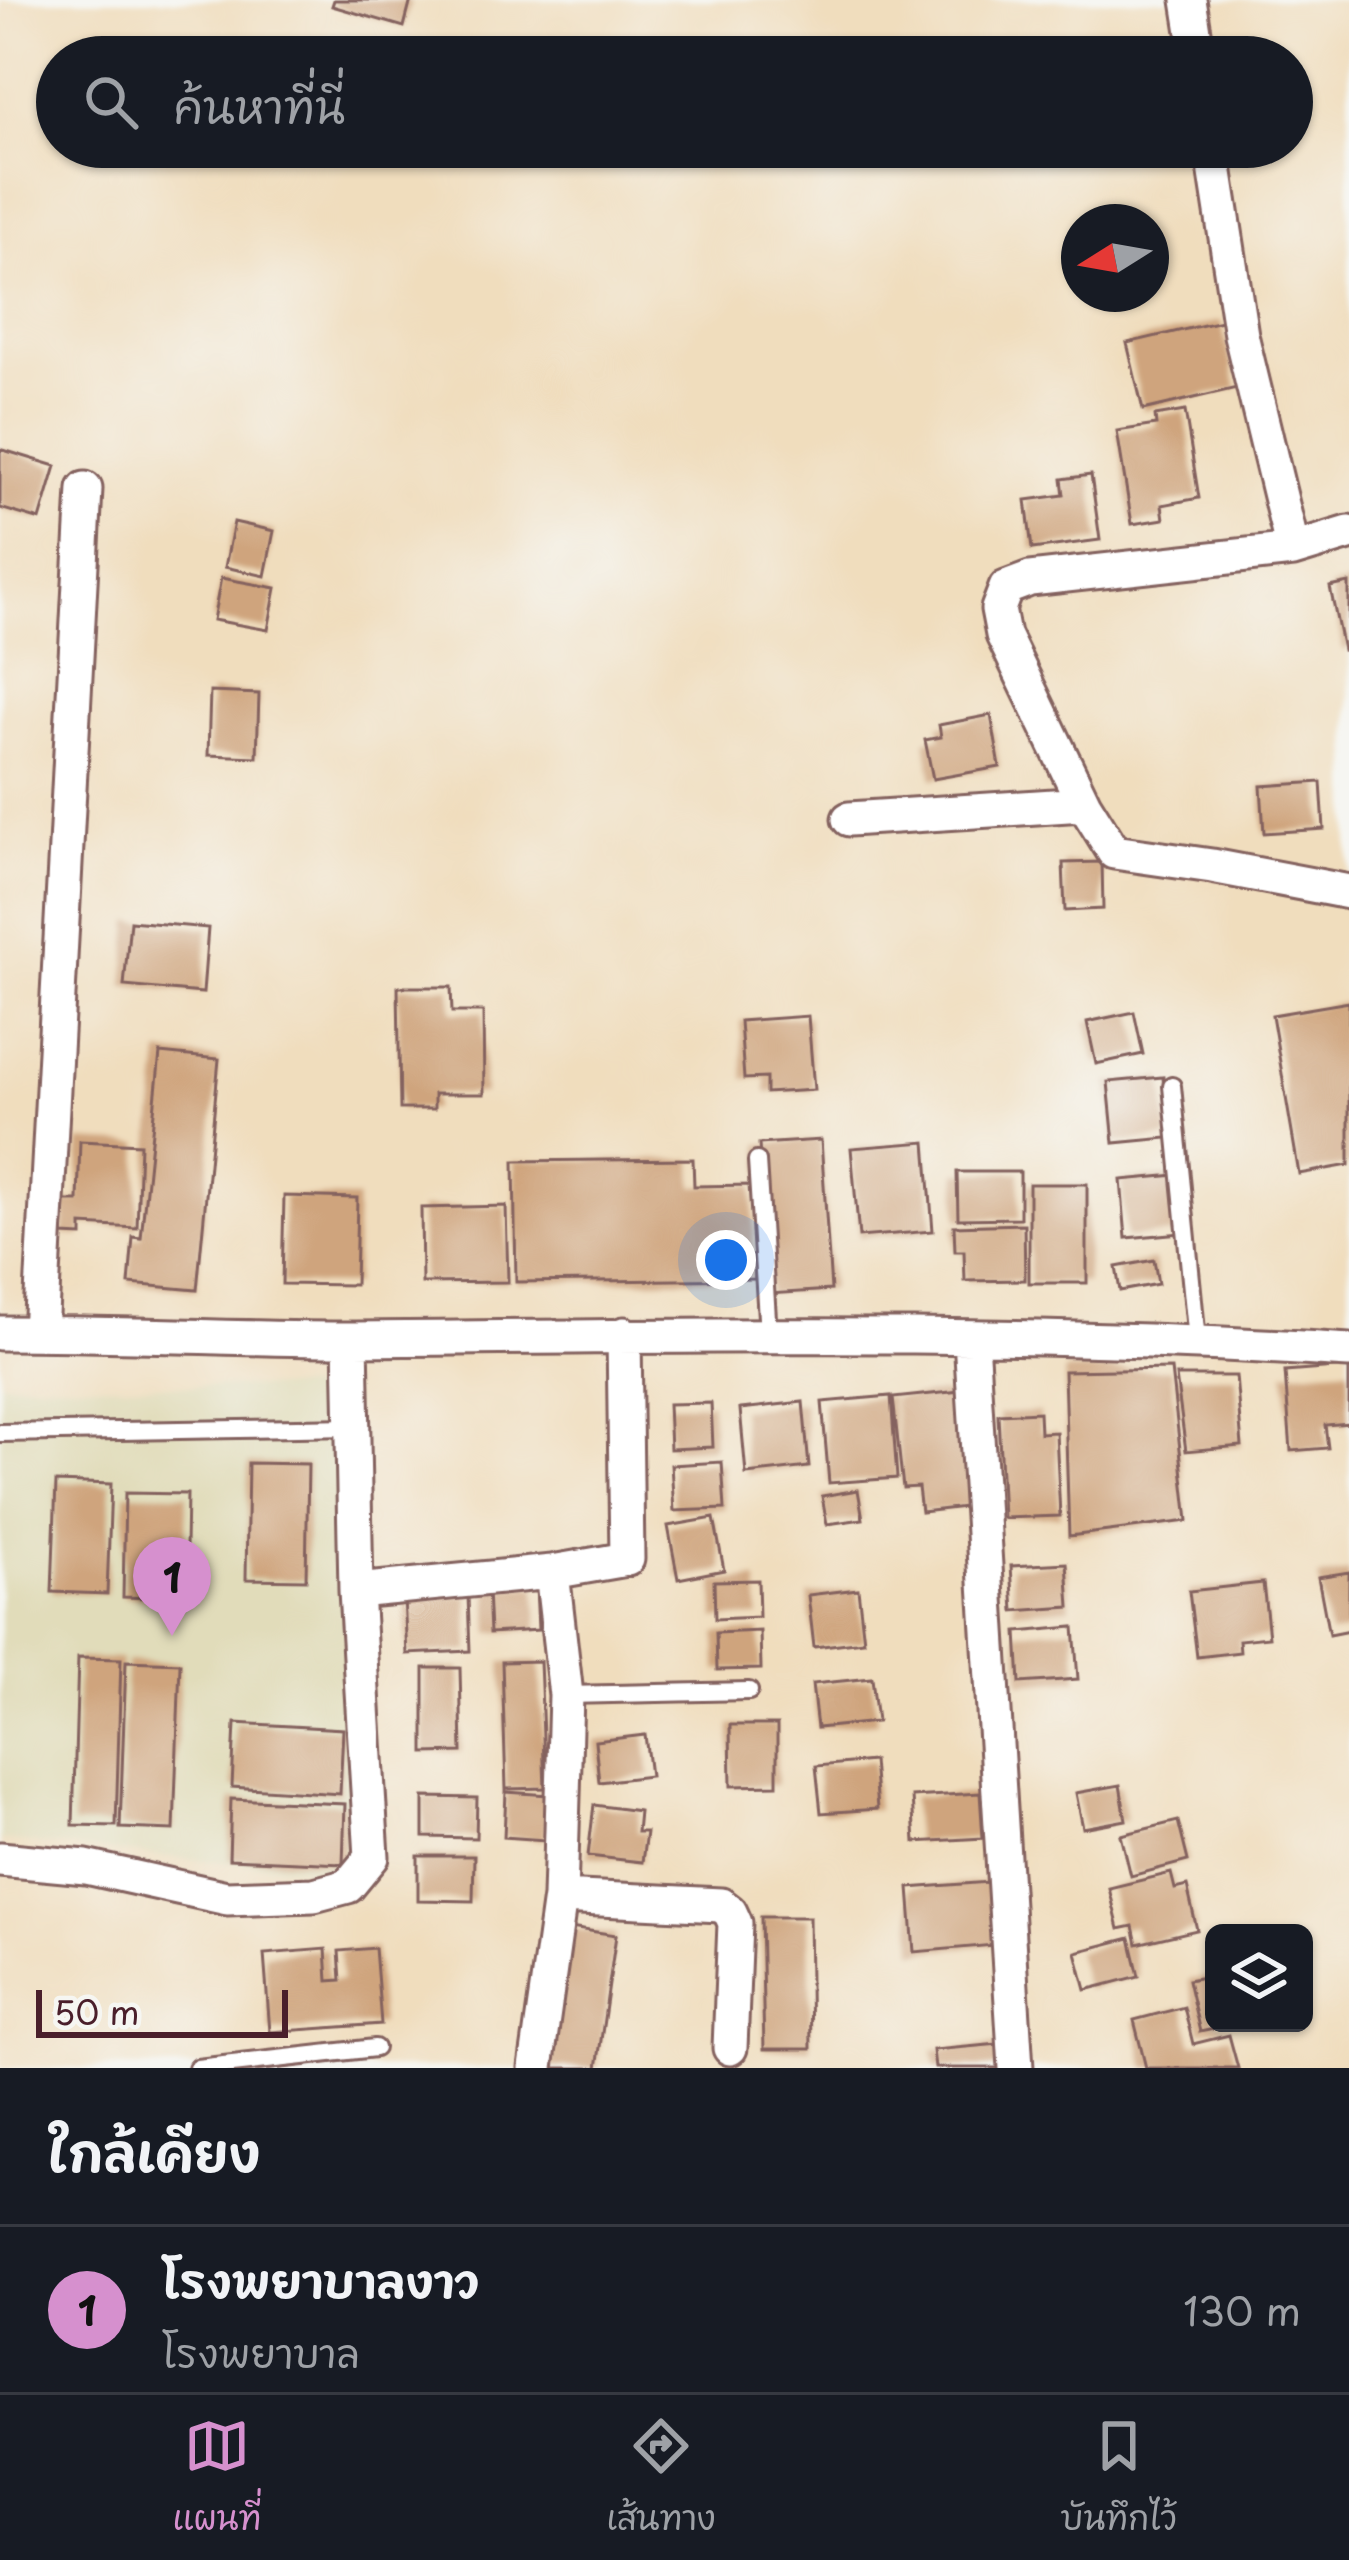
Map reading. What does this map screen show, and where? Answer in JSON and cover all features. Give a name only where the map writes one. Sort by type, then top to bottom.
[{"type":"street","points":[[1189,0],[1195,36]]},
{"type":"street","points":[[1215,168],[1241,335],[1293,550]]},
{"type":"street","points":[[40,1333],[85,489]]},
{"type":"street","points":[[1349,533],[1293,550],[1030,579],[1006,588],[998,609],[1004,635],[1084,804],[1114,852],[1349,892]]},
{"type":"street","points":[[849,819],[1084,804]]},
{"type":"street","points":[[0,1333],[351,1339],[768,1334],[1197,1341],[1349,1351]]},
{"type":"street","points":[[356,1591],[552,1572],[627,1559],[624,1334]]},
{"type":"street","points":[[0,1859],[86,1867],[227,1898],[314,1895],[348,1886],[372,1856],[356,1591],[351,1339]]},
{"type":"street","points":[[971,1339],[1016,2068]]},
{"type":"street","points":[[536,2068],[560,1897],[566,1695],[552,1572]]},
{"type":"street","points":[[560,1897],[722,1905],[730,1912],[735,1923],[730,2048]]},
{"type":"lane","points":[[1172,1086],[1197,1341]]},
{"type":"lane","points":[[757,1161],[768,1334]]},
{"type":"lane","points":[[0,1433],[353,1427]]},
{"type":"lane","points":[[566,1695],[749,1690]]},
{"type":"lane","points":[[197,2068],[375,2048]]},
{"type":"shaded area","points":[[0,1382],[337,1389],[351,1810],[347,1872],[0,1840]]},
{"type":"building","points":[[334,0],[411,0],[404,27],[332,6]]},
{"type":"building","points":[[1221,321],[1237,388],[1143,410],[1127,343]]},
{"type":"building","points":[[1185,411],[1199,498],[1162,505],[1164,519],[1132,524],[1117,431],[1156,425],[1155,416]]},
{"type":"building","points":[[0,449],[56,466],[40,520],[0,508]]},
{"type":"building","points":[[1091,475],[1100,540],[1032,549],[1026,500],[1064,495],[1062,479]]},
{"type":"building","points":[[234,522],[274,531],[265,576],[225,567]]},
{"type":"building","points":[[221,578],[276,588],[268,630],[213,620]]},
{"type":"building","points":[[1349,583],[1349,648],[1343,650],[1330,587]]},
{"type":"building","points":[[210,692],[259,694],[257,757],[208,755]]},
{"type":"building","points":[[991,715],[1000,767],[933,779],[925,740],[941,737],[939,725]]},
{"type":"building","points":[[1321,782],[1324,829],[1264,833],[1261,786]]},
{"type":"building","points":[[1102,862],[1103,909],[1065,911],[1063,863]]},
{"type":"building","points":[[130,921],[208,928],[203,993],[124,986]]},
{"type":"building","points":[[398,987],[451,987],[452,1012],[483,1012],[484,1094],[434,1094],[434,1109],[400,1109]]},
{"type":"building","points":[[1349,1002],[1349,1165],[1299,1174],[1272,1015]]},
{"type":"building","points":[[1134,1012],[1143,1054],[1096,1064],[1087,1022]]},
{"type":"building","points":[[808,1016],[814,1090],[766,1093],[766,1078],[744,1079],[740,1021]]},
{"type":"building","points":[[160,1053],[219,1059],[197,1290],[129,1284],[133,1237],[141,1238]]},
{"type":"building","points":[[1163,1077],[1168,1138],[1114,1143],[1108,1082]]},
{"type":"building","points":[[821,1140],[831,1290],[769,1294],[759,1144]]},
{"type":"building","points":[[80,1141],[140,1144],[137,1228],[82,1225],[82,1236],[63,1235],[65,1201],[78,1201]]},
{"type":"building","points":[[926,1142],[933,1231],[859,1237],[851,1148]]},
{"type":"building","points":[[693,1159],[694,1186],[753,1185],[755,1279],[516,1282],[514,1161]]},
{"type":"building","points":[[957,1172],[1020,1172],[1020,1218],[958,1219]]},
{"type":"building","points":[[1177,1175],[1182,1233],[1126,1238],[1121,1180]]},
{"type":"building","points":[[1029,1184],[1087,1184],[1087,1283],[1029,1283]]},
{"type":"building","points":[[284,1196],[357,1198],[355,1285],[282,1284]]},
{"type":"building","points":[[506,1206],[508,1282],[422,1283],[421,1208]]},
{"type":"building","points":[[1024,1224],[1025,1280],[965,1281],[964,1251],[955,1251],[954,1226]]},
{"type":"building","points":[[1154,1260],[1158,1284],[1120,1291],[1116,1267]]},
{"type":"building","points":[[1349,1367],[1349,1423],[1325,1425],[1328,1448],[1291,1451],[1285,1372]]},
{"type":"building","points":[[1171,1369],[1188,1521],[1069,1536],[1064,1371]]},
{"type":"building","points":[[1176,1376],[1236,1376],[1242,1446],[1186,1451]]},
{"type":"building","points":[[961,1391],[973,1506],[921,1512],[918,1487],[903,1488],[893,1398]]},
{"type":"building","points":[[891,1396],[897,1478],[829,1483],[822,1402]]},
{"type":"building","points":[[803,1402],[809,1467],[746,1474],[740,1409]]},
{"type":"building","points":[[711,1403],[713,1447],[670,1449],[668,1404]]},
{"type":"building","points":[[1039,1412],[1040,1433],[1056,1432],[1060,1516],[1003,1518],[998,1414]]},
{"type":"building","points":[[722,1462],[725,1509],[674,1511],[671,1465]]},
{"type":"building","points":[[248,1463],[308,1464],[306,1580],[246,1579]]},
{"type":"building","points":[[56,1482],[111,1484],[107,1594],[52,1592]]},
{"type":"building","points":[[858,1490],[863,1519],[827,1524],[822,1496]]},
{"type":"building","points":[[125,1493],[187,1494],[185,1599],[123,1597]]},
{"type":"building","points":[[714,1518],[724,1570],[678,1579],[668,1526]]},
{"type":"building","points":[[1067,1563],[1070,1607],[1014,1611],[1011,1566]]},
{"type":"building","points":[[1349,1572],[1349,1631],[1329,1635],[1318,1577]]},
{"type":"building","points":[[758,1580],[759,1617],[715,1619],[714,1581]]},
{"type":"building","points":[[1263,1583],[1269,1637],[1239,1640],[1240,1652],[1197,1657],[1189,1591]]},
{"type":"building","points":[[536,1586],[538,1630],[490,1633],[488,1589]]},
{"type":"building","points":[[858,1589],[864,1641],[814,1647],[808,1595]]},
{"type":"building","points":[[468,1596],[470,1651],[407,1654],[404,1598]]},
{"type":"building","points":[[1074,1627],[1078,1679],[1020,1683],[1017,1632]]},
{"type":"building","points":[[760,1631],[761,1669],[717,1670],[716,1633]]},
{"type":"building","points":[[78,1658],[121,1659],[116,1826],[73,1825]]},
{"type":"building","points":[[126,1661],[180,1663],[174,1830],[120,1828]]},
{"type":"building","points":[[540,1661],[545,1788],[506,1789],[502,1662]]},
{"type":"building","points":[[424,1668],[460,1668],[462,1752],[424,1753]]},
{"type":"building","points":[[872,1678],[877,1722],[817,1728],[812,1684]]},
{"type":"building","points":[[235,1723],[343,1729],[340,1794],[232,1787]]},
{"type":"building","points":[[730,1725],[777,1725],[777,1785],[731,1786]]},
{"type":"building","points":[[645,1735],[650,1776],[599,1782],[595,1741]]},
{"type":"building","points":[[873,1761],[877,1809],[821,1813],[816,1766]]},
{"type":"building","points":[[1120,1785],[1126,1820],[1083,1828],[1076,1793]]},
{"type":"building","points":[[506,1792],[548,1795],[545,1840],[504,1837]]},
{"type":"building","points":[[980,1793],[983,1838],[915,1842],[912,1797]]},
{"type":"building","points":[[424,1797],[477,1798],[476,1838],[424,1837]]},
{"type":"building","points":[[231,1799],[345,1804],[343,1864],[229,1859]]},
{"type":"building","points":[[594,1805],[639,1811],[637,1832],[646,1832],[642,1862],[588,1856]]},
{"type":"building","points":[[1178,1821],[1188,1861],[1131,1876],[1121,1835]]},
{"type":"building","points":[[418,1856],[474,1856],[473,1901],[418,1900]]},
{"type":"building","points":[[1171,1873],[1175,1889],[1187,1886],[1197,1930],[1137,1944],[1133,1926],[1119,1929],[1109,1888]]},
{"type":"building","points":[[989,1882],[995,1945],[914,1952],[909,1888]]},
{"type":"building","points":[[761,1917],[809,1917],[811,2049],[764,2049]]},
{"type":"building","points":[[570,1928],[616,1935],[597,2068],[549,2068]]},
{"type":"building","points":[[1130,1938],[1139,1976],[1086,1990],[1076,1952]]},
{"type":"building","points":[[375,1948],[381,2024],[270,2032],[264,1954],[326,1949],[328,1981],[341,1980],[339,1951]]},
{"type":"building","points":[[1205,1977],[1205,2031],[1200,2032],[1188,1980]]},
{"type":"building","points":[[1184,2007],[1193,2044],[1229,2035],[1238,2068],[1146,2068],[1134,2020]]},
{"type":"building","points":[[1000,2044],[1002,2068],[935,2068],[933,2050]]},
{"type":"place","name":"โรงพยาบาลงาว","points":[[172,1636]]}]
